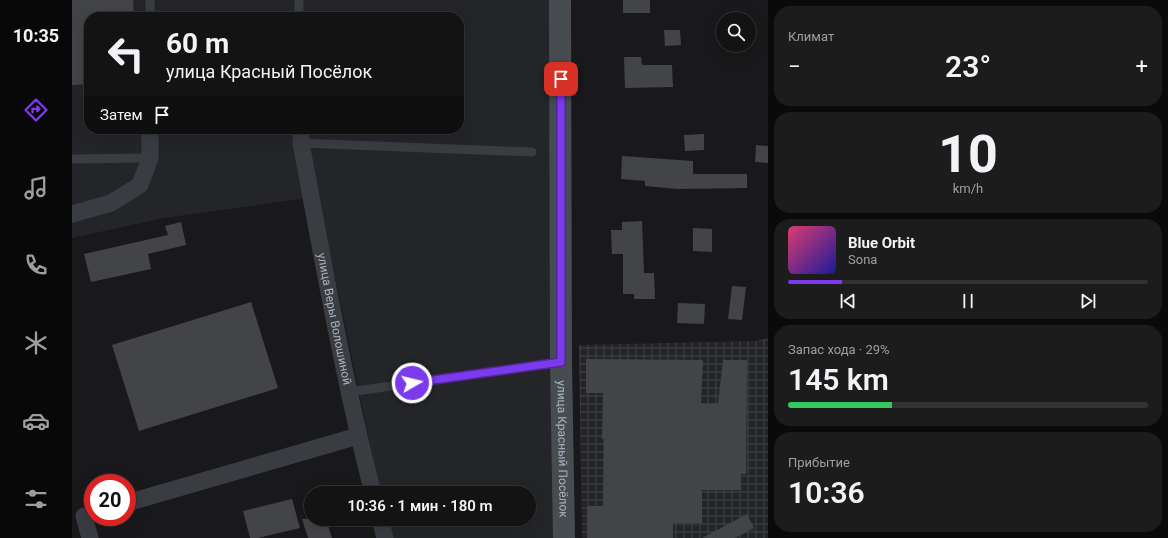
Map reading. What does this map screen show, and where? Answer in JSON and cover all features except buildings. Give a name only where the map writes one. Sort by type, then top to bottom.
[{"type":"street","name":"улица Красный Посёлок","points":[[560,0],[561,362],[564,538]]},
{"type":"street","points":[[73,213],[111,203],[140,185],[150,158],[150,134]]},
{"type":"street","name":"улица Веры Волошиной","points":[[301,136],[349,392],[358,436],[371,486]]},
{"type":"street","points":[[136,500],[358,436]]},
{"type":"street","points":[[83,516],[90,538]]},
{"type":"street","points":[[382,526],[385,538]]},
{"type":"lane","points":[[150,0],[150,12]]},
{"type":"lane","points":[[299,0],[299,12]]},
{"type":"lane","points":[[301,136],[532,152]]},
{"type":"lane","points":[[72,159],[150,158]]},
{"type":"lane","points":[[349,392],[561,362]]},
{"type":"shaded area","points":[[72,0],[558,0],[555,538],[392,538],[389,526],[536,526],[536,486],[379,486],[318,195],[300,199],[164,218],[72,238]]},
{"type":"shaded area","points":[[768,338],[768,538],[582,538],[579,345],[756,341]]},
{"type":"route","points":[[412,383],[561,362],[561,79]]}]
